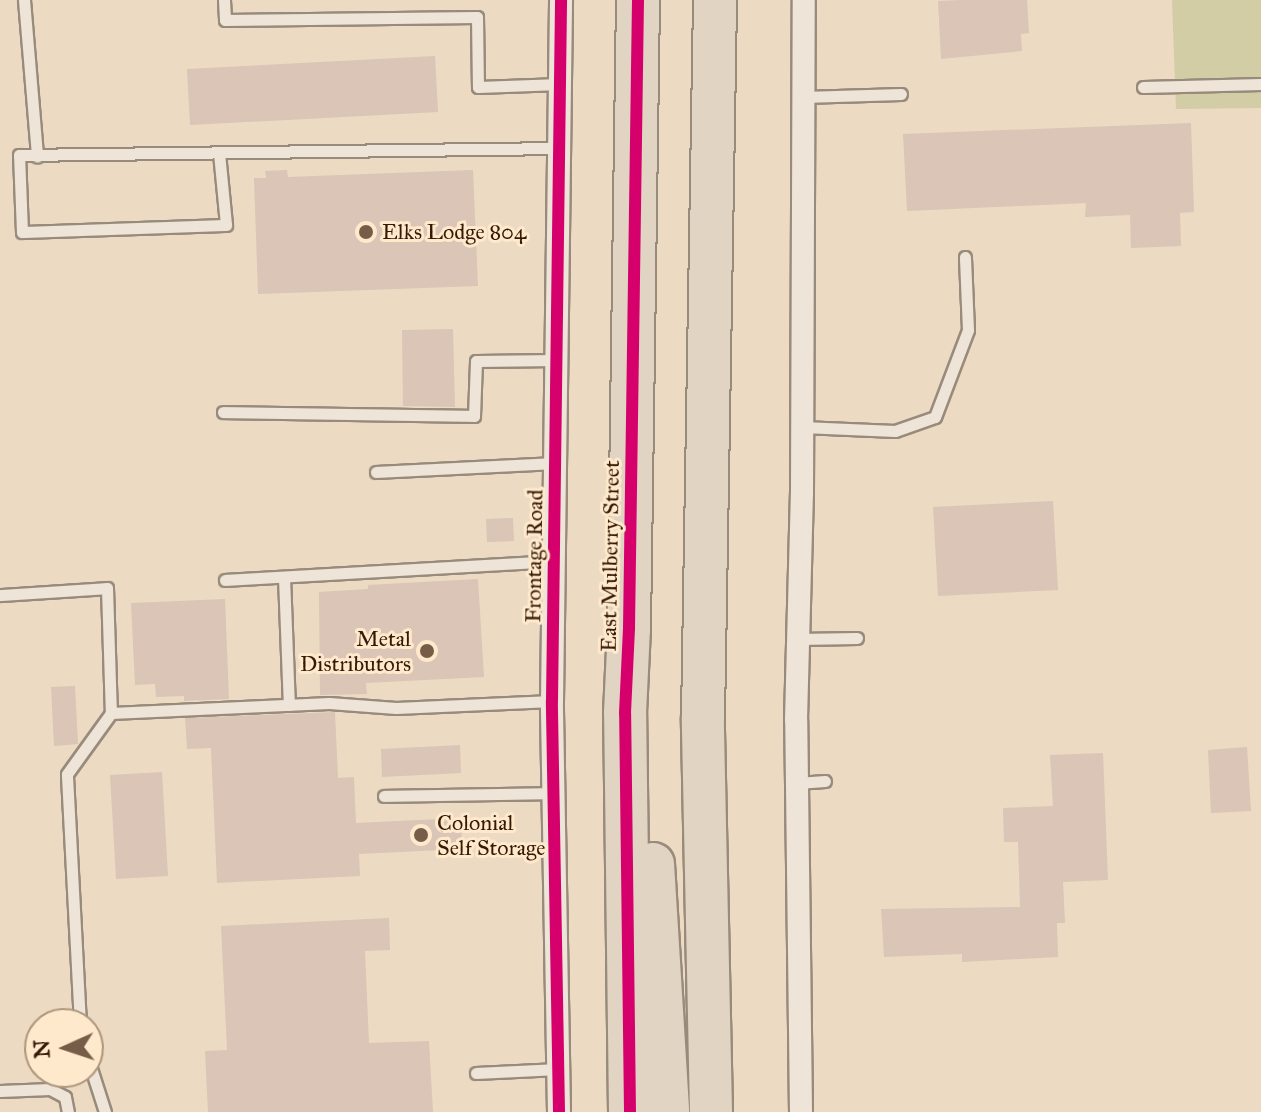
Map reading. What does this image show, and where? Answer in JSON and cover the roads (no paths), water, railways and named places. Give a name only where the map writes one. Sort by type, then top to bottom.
[{"type":"highway","name":"East Mulberry Street","points":[[630,1112],[625,713],[629,628],[638,0]]},
{"type":"highway","points":[[711,1112],[703,718],[715,0]]},
{"type":"highway","points":[[629,628],[650,817],[668,1112]]},
{"type":"street","name":"Frontage Road","points":[[559,1112],[552,701],[561,0]]},
{"type":"street","points":[[801,1112],[797,783],[804,0]]},
{"type":"lane","points":[[24,0],[37,156]]},
{"type":"lane","points":[[224,0],[225,20],[477,17],[478,87],[560,84]]},
{"type":"lane","points":[[1143,87],[1261,84]]},
{"type":"lane","points":[[803,97],[901,94]]},
{"type":"lane","points":[[219,153],[226,225],[22,232],[19,155],[558,148]]},
{"type":"lane","points":[[802,427],[895,431],[935,417],[968,330],[965,257]]},
{"type":"lane","points":[[223,412],[474,416],[476,361],[557,360]]},
{"type":"lane","points":[[376,472],[555,463]]},
{"type":"lane","points":[[225,580],[553,561]]},
{"type":"lane","points":[[284,577],[289,705]]},
{"type":"lane","points":[[0,595],[107,588],[111,713],[67,774],[79,1008]]},
{"type":"lane","points":[[798,639],[857,638]]},
{"type":"lane","points":[[111,713],[329,703],[396,708],[552,701]]},
{"type":"lane","points":[[797,783],[825,781]]},
{"type":"lane","points":[[384,796],[554,793]]},
{"type":"lane","points":[[476,1073],[558,1069]]},
{"type":"lane","points":[[97,1088],[105,1112]]},
{"type":"lane","points":[[0,1091],[50,1089],[65,1097],[68,1112]]},
{"type":"place","name":"Elks Lodge 804","points":[[366,232]]},
{"type":"place","name":"Metal Distributors","points":[[427,651]]},
{"type":"place","name":"Colonial Self Storage","points":[[421,835]]}]
